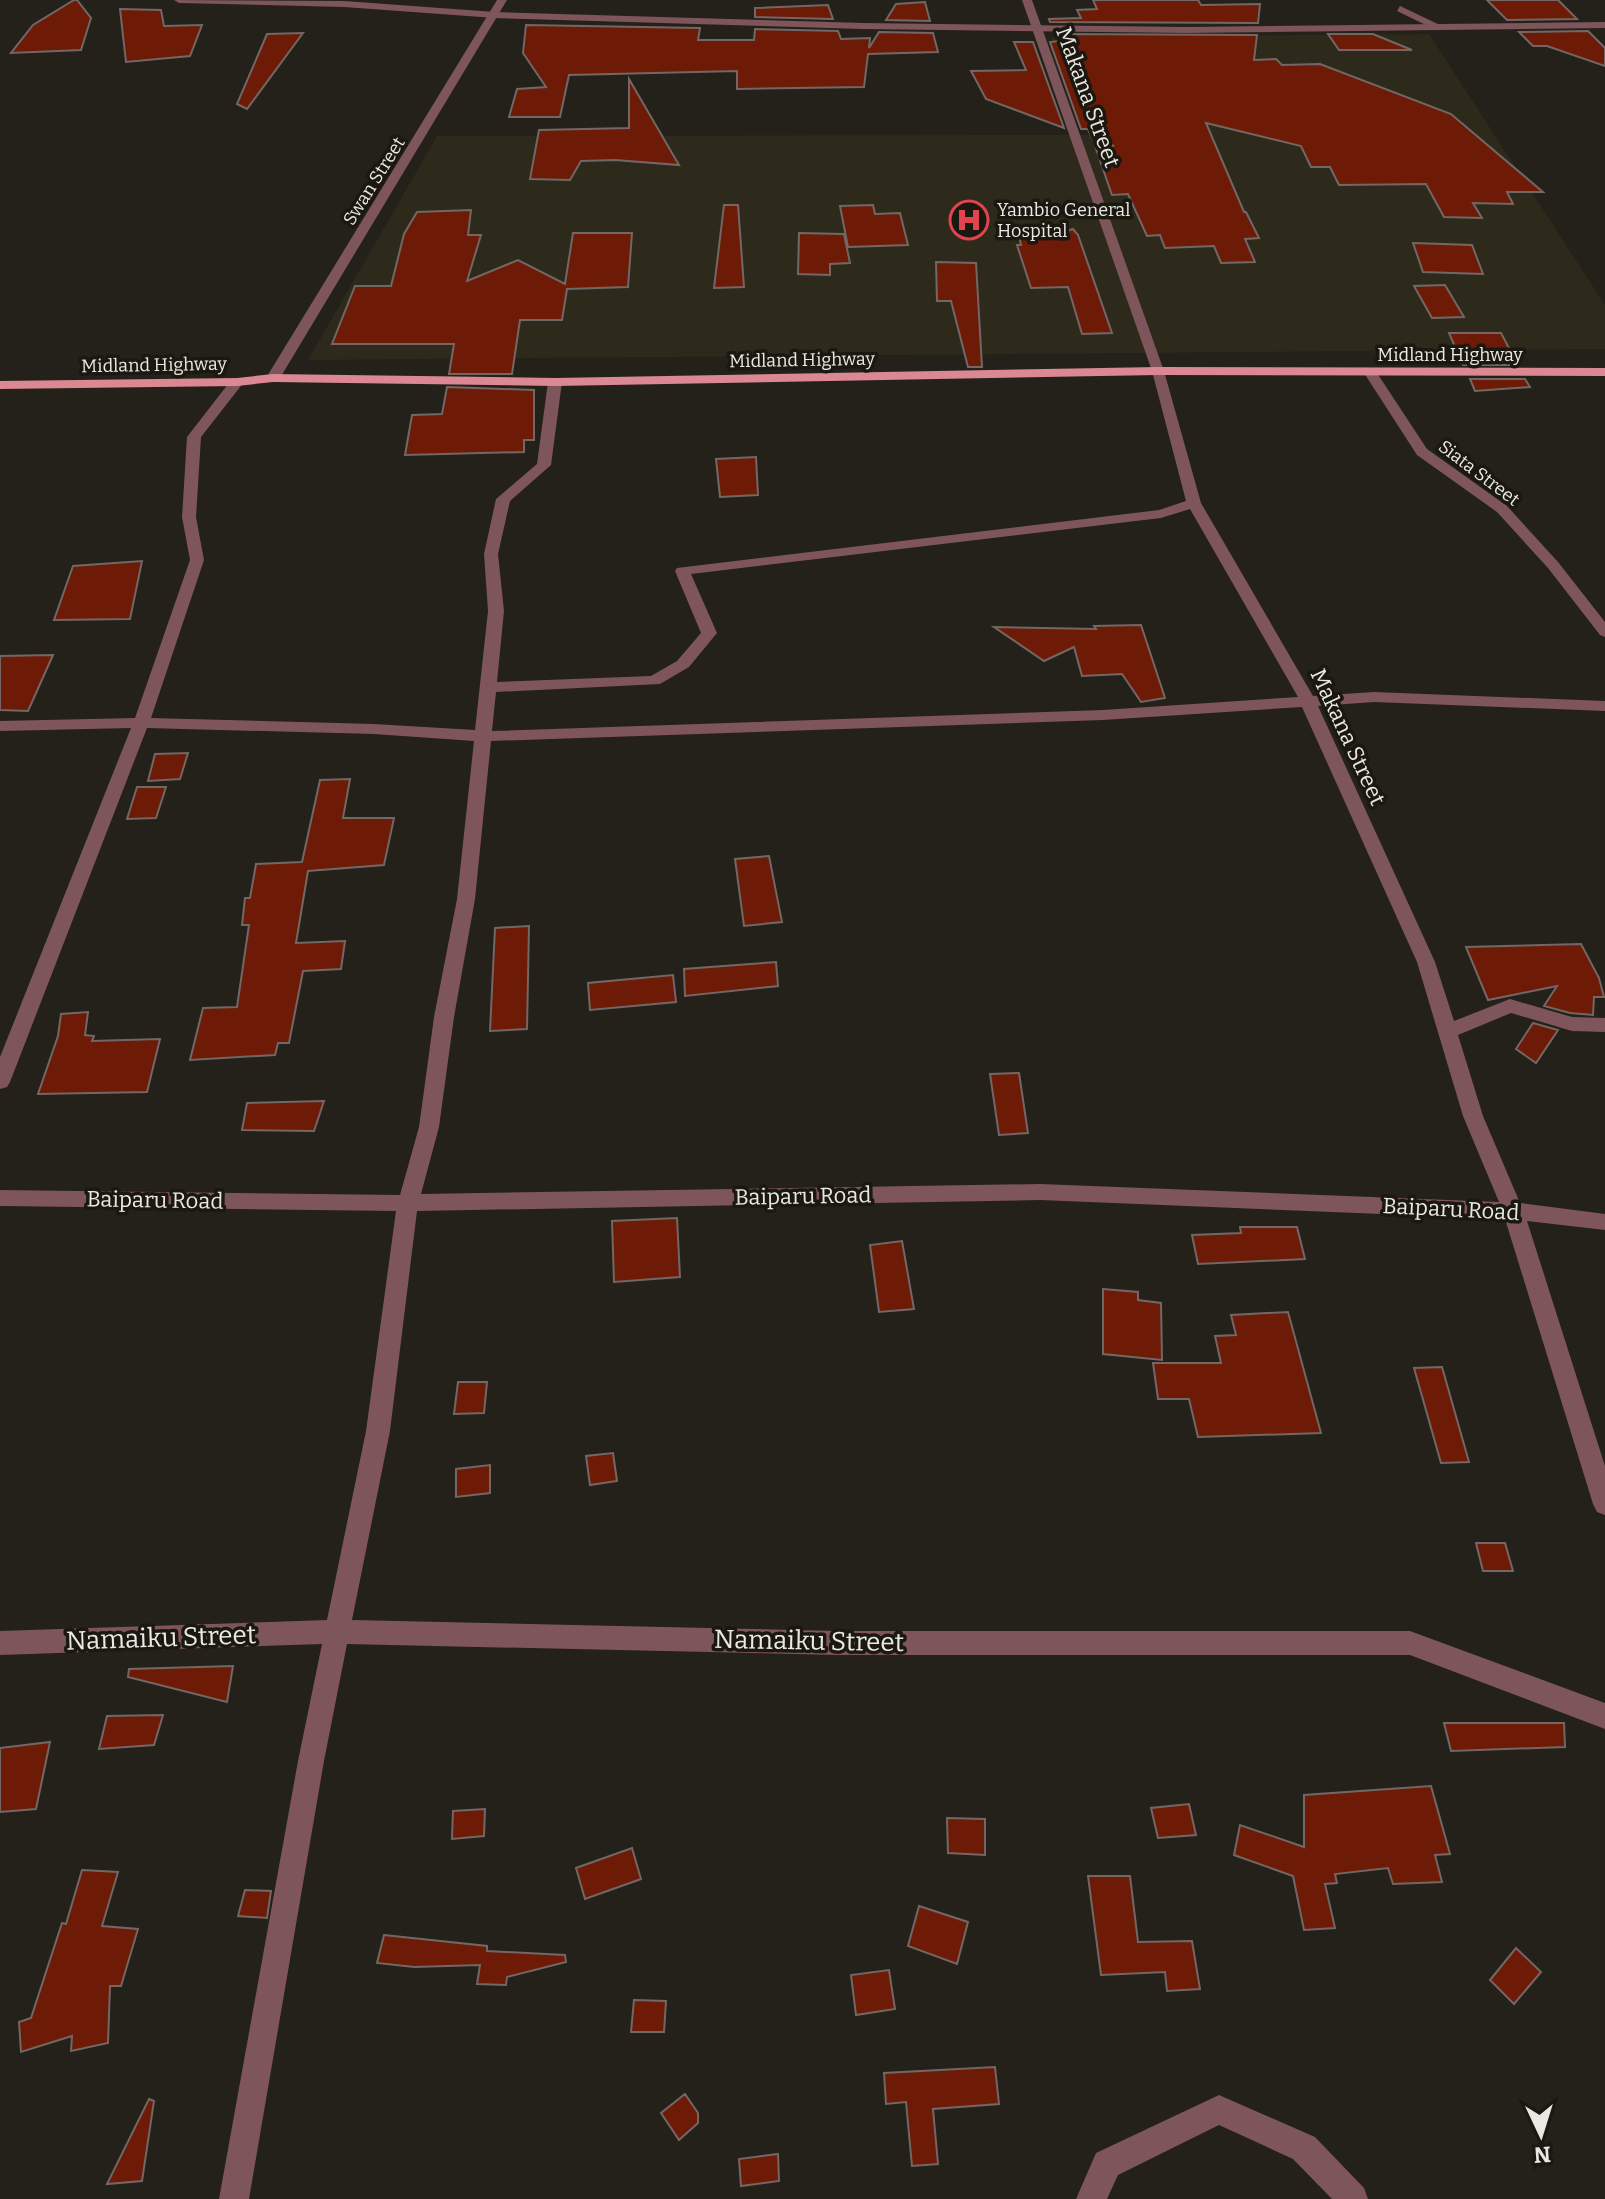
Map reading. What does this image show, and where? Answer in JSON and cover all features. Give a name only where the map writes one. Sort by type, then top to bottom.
[{"type":"main road","name":"Midland Highway","points":[[0,385],[237,382],[273,378],[555,382],[1158,371],[1605,372]]},
{"type":"street","points":[[179,0],[344,4],[495,15],[1037,28],[1605,25]]},
{"type":"street","name":"Swan Street","points":[[273,378],[502,0]]},
{"type":"street","name":"Makana Street","points":[[1027,0],[1158,371],[1194,503],[1308,701],[1426,962],[1473,1116],[1513,1211],[1605,1504]]},
{"type":"street","points":[[1395,28],[1399,4],[1437,27]]},
{"type":"street","name":"Siata Street","points":[[1370,373],[1422,452],[1502,509],[1553,565],[1605,632]]},
{"type":"street","points":[[0,1082],[141,723],[197,560],[189,517],[194,437],[237,382]]},
{"type":"street","points":[[234,2199],[311,1761],[378,1431],[408,1202],[429,1127],[444,1017],[466,899],[496,611],[491,554],[503,499],[544,465],[555,382]]},
{"type":"street","points":[[488,687],[654,681],[683,664],[709,633],[682,571],[1161,514],[1194,503]]},
{"type":"street","points":[[0,726],[141,723],[374,729],[482,736],[1103,715],[1374,697],[1605,706]]},
{"type":"street","points":[[1447,1032],[1510,1006],[1572,1024],[1605,1025]]},
{"type":"street","name":"Baiparu Road","points":[[0,1198],[408,1202],[1040,1192],[1513,1211],[1605,1222]]},
{"type":"street","name":"Namaiku Street","points":[[0,1643],[337,1632],[838,1643],[1410,1643],[1605,1716]]},
{"type":"street","points":[[1091,2199],[1107,2164],[1219,2110],[1304,2148],[1353,2199]]},
{"type":"shaded area","name":"Yambio General Hospital","points":[[1429,34],[1605,305],[1605,349],[308,360],[437,136],[1089,135],[1051,37]]},
{"type":"building","points":[[74,0],[91,18],[81,50],[11,53],[33,25]]},
{"type":"building","points":[[1093,0],[1198,0],[1201,5],[1260,4],[1258,23],[1050,22],[1049,19],[1081,18],[1077,10],[1097,9]]},
{"type":"building","points":[[1487,0],[1558,0],[1577,19],[1507,20]]},
{"type":"building","points":[[925,2],[930,21],[886,20],[896,4]]},
{"type":"building","points":[[828,5],[833,19],[755,17],[755,8]]},
{"type":"building","points":[[120,9],[161,10],[164,26],[202,25],[190,56],[126,62]]},
{"type":"building","points":[[526,25],[700,28],[698,40],[754,40],[755,29],[838,31],[841,39],[870,38],[869,48],[879,32],[933,33],[938,52],[868,54],[864,87],[737,89],[737,71],[569,75],[560,117],[509,117],[517,89],[546,87],[523,53]]},
{"type":"building","points":[[1588,31],[1605,48],[1605,66],[1547,46],[1533,46],[1519,32]]},
{"type":"building","points":[[303,33],[247,109],[237,104],[267,34]]},
{"type":"building","points":[[1056,34],[1257,35],[1254,60],[1276,59],[1282,65],[1320,64],[1451,114],[1543,192],[1507,192],[1513,204],[1473,203],[1482,218],[1444,217],[1426,184],[1339,185],[1330,167],[1311,167],[1301,146],[1206,123],[1244,212],[1259,238],[1245,239],[1255,262],[1221,263],[1214,246],[1165,248],[1160,235],[1147,236],[1128,194],[1112,195],[1095,146],[1114,146],[1092,138],[1088,129],[1081,129],[1050,42],[1060,41]]},
{"type":"building","points":[[1328,34],[1373,34],[1412,50],[1339,50]]},
{"type":"building","points":[[1014,42],[1033,42],[1064,128],[986,99],[971,71],[1026,70]]},
{"type":"building","points":[[629,79],[679,165],[581,161],[570,180],[530,179],[539,130],[629,128]]},
{"type":"building","points":[[724,205],[738,205],[744,287],[714,288]]},
{"type":"building","points":[[873,205],[875,214],[900,213],[908,245],[848,247],[840,206]]},
{"type":"building","points":[[471,210],[468,235],[481,235],[467,281],[518,260],[565,284],[573,233],[632,233],[628,287],[567,289],[562,320],[520,320],[512,374],[449,374],[454,344],[332,344],[355,286],[391,286],[404,234],[417,212]]},
{"type":"building","points":[[1073,229],[1078,235],[1112,333],[1082,334],[1068,287],[1031,288],[1017,245],[1021,245],[1019,236],[1055,235]]},
{"type":"building","points":[[799,233],[844,234],[850,263],[830,264],[830,275],[798,274]]},
{"type":"building","points":[[1413,243],[1472,245],[1483,274],[1423,272]]},
{"type":"building","points":[[936,262],[976,263],[982,367],[968,367],[951,301],[937,301]]},
{"type":"building","points":[[1445,285],[1464,317],[1432,318],[1414,286]]},
{"type":"building","points":[[1449,333],[1501,333],[1518,365],[1463,365]]},
{"type":"building","points":[[1470,379],[1525,379],[1530,387],[1475,391]]},
{"type":"building","points":[[447,387],[534,390],[534,440],[524,440],[524,452],[405,455],[412,415],[442,414]]},
{"type":"building","points":[[756,457],[758,495],[720,497],[716,459]]},
{"type":"building","points":[[142,561],[130,619],[54,620],[73,566]]},
{"type":"building","points":[[1141,625],[1165,698],[1141,702],[1122,674],[1082,676],[1074,647],[1044,661],[994,627],[1096,629],[1094,626]]},
{"type":"building","points":[[53,655],[28,711],[0,710],[0,656]]},
{"type":"building","points":[[188,753],[180,779],[148,781],[155,754]]},
{"type":"building","points":[[350,779],[343,818],[394,818],[384,865],[308,871],[296,943],[345,941],[341,969],[303,971],[289,1043],[278,1043],[275,1055],[190,1060],[203,1008],[237,1007],[249,925],[242,925],[245,898],[250,898],[256,864],[302,862],[320,780]]},
{"type":"building","points":[[137,787],[166,787],[156,818],[127,819]]},
{"type":"building","points":[[769,856],[782,922],[744,926],[735,859]]},
{"type":"building","points":[[529,926],[527,1029],[490,1031],[495,928]]},
{"type":"building","points":[[1581,944],[1599,978],[1604,997],[1594,997],[1593,1015],[1544,1006],[1557,986],[1488,1000],[1466,947]]},
{"type":"building","points":[[776,962],[778,986],[685,996],[684,969]]},
{"type":"building","points":[[673,975],[676,1002],[590,1010],[588,983]]},
{"type":"building","points":[[88,1012],[85,1035],[94,1036],[92,1041],[160,1039],[147,1092],[38,1094],[58,1036],[61,1014]]},
{"type":"building","points":[[1533,1023],[1558,1030],[1536,1063],[1516,1049]]},
{"type":"building","points":[[1019,1073],[1028,1133],[999,1135],[990,1074]]},
{"type":"building","points":[[324,1101],[314,1131],[242,1130],[247,1103]]},
{"type":"building","points":[[677,1218],[680,1277],[614,1282],[612,1221]]},
{"type":"building","points":[[1240,1227],[1297,1227],[1305,1259],[1198,1264],[1192,1235],[1241,1233]]},
{"type":"building","points":[[902,1241],[914,1309],[879,1312],[870,1245]]},
{"type":"building","points":[[1103,1289],[1138,1292],[1138,1300],[1161,1303],[1162,1360],[1103,1354]]},
{"type":"building","points":[[1288,1312],[1321,1433],[1198,1437],[1189,1399],[1158,1399],[1153,1363],[1221,1363],[1215,1336],[1236,1335],[1231,1315]]},
{"type":"building","points":[[1442,1367],[1469,1462],[1441,1463],[1414,1368]]},
{"type":"building","points":[[458,1382],[487,1382],[484,1413],[454,1414]]},
{"type":"building","points":[[613,1453],[617,1481],[590,1485],[586,1456]]},
{"type":"building","points":[[490,1465],[490,1493],[456,1497],[456,1469]]},
{"type":"building","points":[[1476,1543],[1505,1543],[1513,1571],[1483,1571]]},
{"type":"building","points":[[233,1666],[227,1702],[128,1677],[129,1669]]},
{"type":"building","points":[[163,1715],[154,1745],[99,1749],[107,1716]]},
{"type":"building","points":[[1444,1723],[1564,1723],[1565,1747],[1451,1751]]},
{"type":"building","points":[[50,1742],[36,1809],[0,1812],[0,1748]]},
{"type":"building","points":[[1431,1786],[1450,1854],[1435,1855],[1442,1882],[1393,1884],[1388,1868],[1335,1874],[1337,1883],[1325,1884],[1335,1928],[1304,1930],[1293,1876],[1234,1855],[1240,1825],[1304,1847],[1304,1795]]},
{"type":"building","points":[[1189,1804],[1196,1835],[1158,1838],[1151,1808]]},
{"type":"building","points":[[485,1809],[484,1836],[452,1839],[453,1811]]},
{"type":"building","points":[[947,1818],[985,1819],[985,1855],[948,1853]]},
{"type":"building","points":[[632,1848],[641,1879],[585,1899],[576,1868]]},
{"type":"building","points":[[82,1870],[118,1872],[102,1926],[138,1929],[121,1986],[110,1986],[108,2043],[71,2051],[72,2036],[21,2052],[19,2022],[31,2018],[62,1923],[66,1924]]},
{"type":"building","points":[[1088,1876],[1130,1876],[1138,1942],[1192,1941],[1200,1989],[1167,1991],[1165,1972],[1101,1975]]},
{"type":"building","points":[[245,1890],[271,1891],[267,1918],[238,1916]]},
{"type":"building","points":[[919,1906],[968,1922],[957,1964],[908,1946]]},
{"type":"building","points":[[384,1935],[487,1946],[487,1951],[565,1955],[566,1962],[507,1977],[506,1985],[477,1984],[480,1965],[414,1967],[377,1963]]},
{"type":"building","points":[[1516,1948],[1541,1972],[1514,2004],[1490,1980]]},
{"type":"building","points":[[889,1970],[895,2009],[856,2015],[851,1975]]},
{"type":"building","points":[[634,2000],[666,2001],[664,2032],[631,2032]]},
{"type":"building","points":[[995,2067],[999,2104],[933,2109],[938,2164],[912,2166],[906,2102],[886,2104],[884,2073]]},
{"type":"building","points":[[685,2094],[698,2113],[698,2123],[679,2140],[661,2113]]},
{"type":"building","points":[[149,2099],[154,2101],[142,2181],[107,2184]]},
{"type":"building","points":[[778,2154],[779,2181],[741,2186],[739,2159]]},
{"type":"place","name":"Yambio General Hospital","points":[[969,220]]}]
